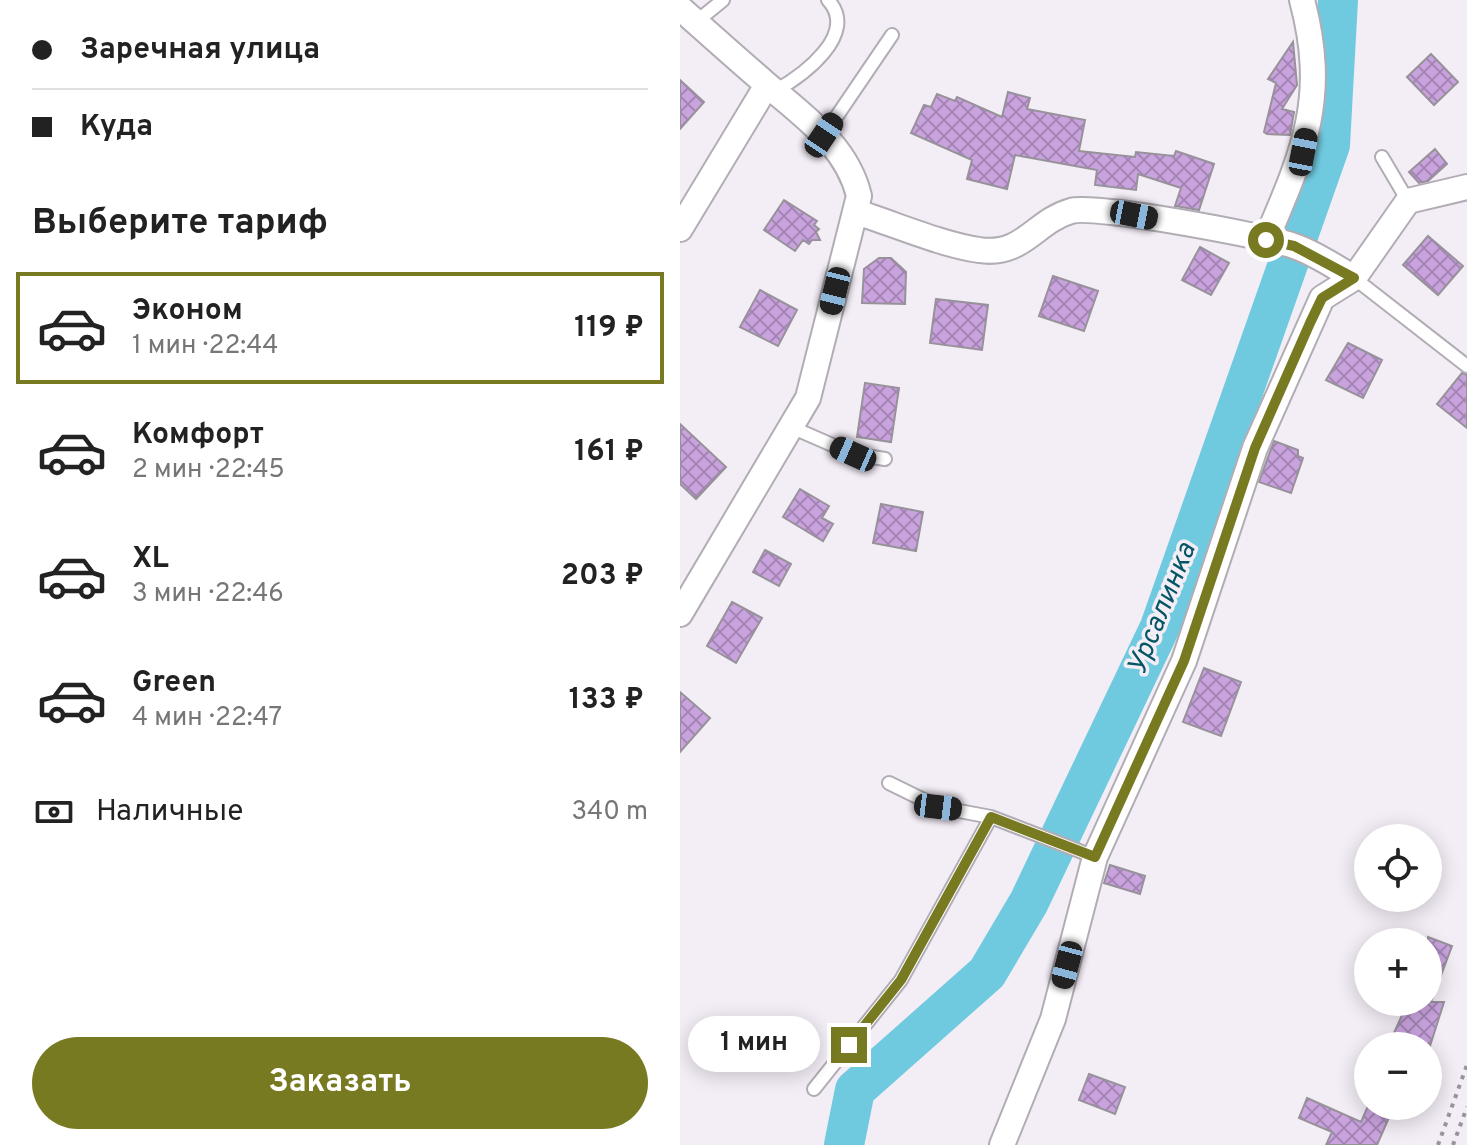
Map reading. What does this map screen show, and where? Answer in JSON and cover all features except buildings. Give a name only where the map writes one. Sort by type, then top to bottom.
[{"type":"street","points":[[1266,240],[1303,152],[1315,91],[1313,39],[1302,0]]},
{"type":"street","points":[[680,614],[808,398],[859,196],[855,178],[824,135],[688,15]]},
{"type":"street","points":[[680,229],[771,88]]},
{"type":"street","points":[[1002,1145],[1053,1019],[1095,857],[1184,661],[1255,448],[1315,311],[1322,298],[1354,278],[1408,201],[1467,187]]},
{"type":"street","points":[[856,212],[980,251],[1011,248],[1033,237],[1049,220],[1073,210],[1108,210],[1294,246],[1354,278]]},
{"type":"lane","points":[[688,15],[723,0]]},
{"type":"lane","points":[[771,88],[807,71],[829,43],[839,21],[836,8],[828,0]]},
{"type":"lane","points":[[824,135],[892,35]]},
{"type":"lane","points":[[1382,157],[1408,201]]},
{"type":"lane","points":[[1354,278],[1467,366]]},
{"type":"lane","points":[[791,427],[853,454],[885,459]]},
{"type":"lane","points":[[889,783],[938,807],[991,817],[1095,857]]},
{"type":"lane","points":[[814,1089],[901,980],[991,817]]},
{"type":"path","points":[[1438,1145],[1467,1065]]},
{"type":"path","points":[[1453,1145],[1467,1107]]},
{"type":"waterway","name":"Урсалинка","points":[[844,1145],[855,1090],[987,973],[1029,902],[1160,627],[1330,145],[1338,0]]},
{"type":"route","points":[[849,1045],[901,980],[915,949],[941,910],[991,817],[1095,857],[1184,661],[1255,448],[1310,323],[1322,298],[1354,278],[1294,246],[1266,240]]}]
